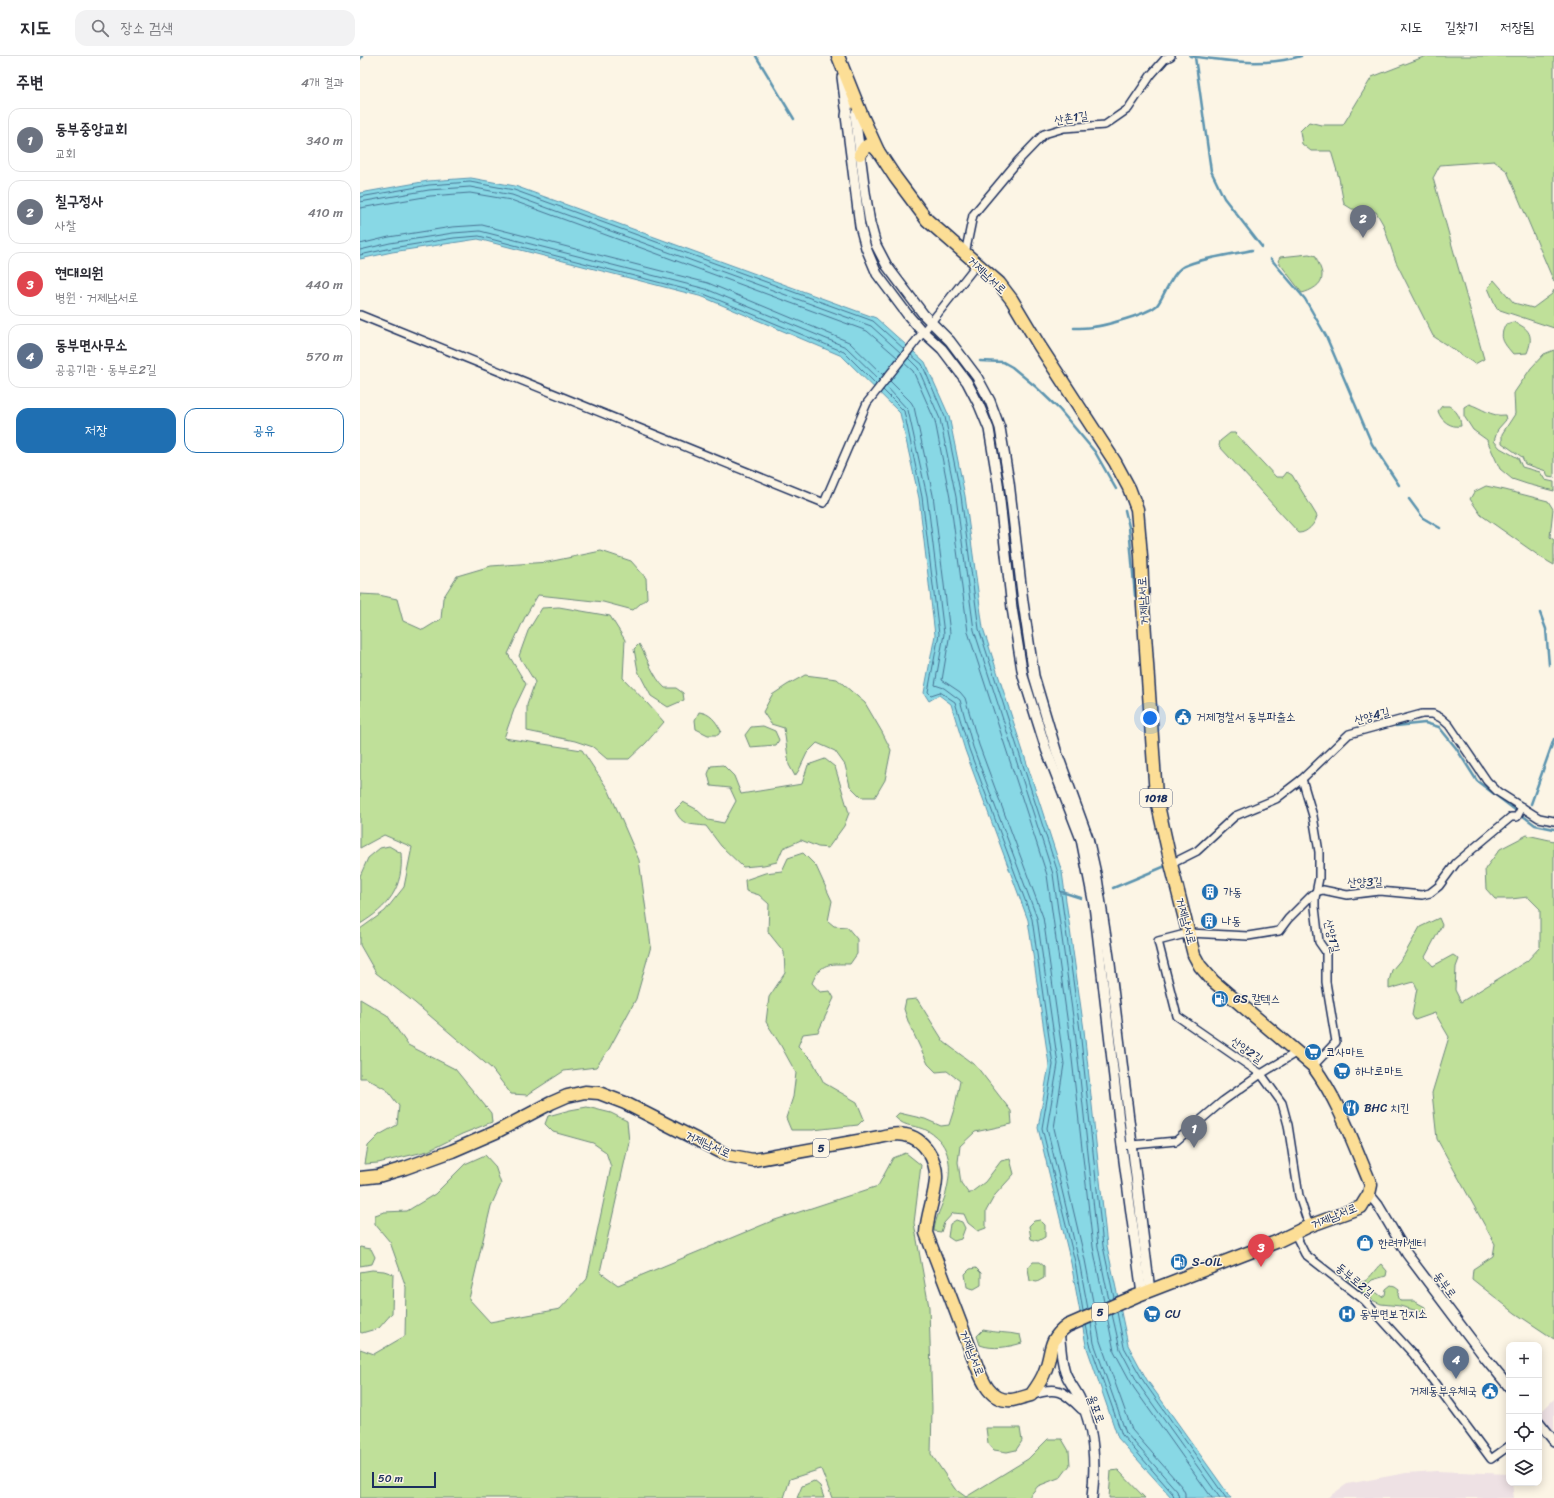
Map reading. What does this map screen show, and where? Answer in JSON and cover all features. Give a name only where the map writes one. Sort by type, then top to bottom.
[{"type":"main road","name":"거제남서로","points":[[838,56],[859,109],[878,151],[892,172],[927,220],[999,283],[1012,300],[1130,488],[1137,509],[1156,796],[1171,864],[1194,955],[1200,966],[1213,981],[1313,1066],[1331,1094],[1371,1185],[1369,1194],[1361,1207],[1309,1226],[1294,1234],[1141,1295],[1063,1329]]},
{"type":"main road","points":[[860,154],[864,146],[868,145],[874,147],[878,151]]},
{"type":"main road","name":"거제남서로","points":[[360,1178],[378,1176],[452,1151],[496,1132],[551,1102],[567,1096],[585,1092],[599,1093],[625,1103],[728,1155],[753,1160],[894,1134],[905,1135],[916,1139],[924,1145],[931,1155],[935,1166],[936,1177],[926,1234],[984,1385],[997,1398],[1010,1400],[1030,1395]]},
{"type":"main road","points":[[1030,1395],[1046,1371],[1053,1340],[1063,1329]]},
{"type":"street","points":[[838,56],[843,79],[858,211],[866,248],[877,274],[914,323],[942,349],[967,382],[990,429],[998,483],[1012,608],[1023,676],[1046,750],[1081,839],[1094,905],[1122,1146],[1136,1251],[1133,1258],[1141,1295]]},
{"type":"street","name":"산촌1길","points":[[965,254],[973,215],[1018,161],[1044,134],[1064,128],[1105,125],[1128,109],[1150,75],[1165,59],[1171,56]]},
{"type":"street","points":[[846,110],[848,103],[854,95]]},
{"type":"street","points":[[859,109],[855,115],[870,223],[876,245],[887,266],[924,315],[950,341],[977,377],[990,401],[1000,428],[1009,482],[1023,602],[1034,676],[1056,750],[1088,838],[1097,878],[1110,964],[1132,1145],[1141,1295]]},
{"type":"street","points":[[360,315],[824,503],[867,403],[977,264]]},
{"type":"street","name":"산양4길","points":[[1171,864],[1197,851],[1235,816],[1276,799],[1302,779],[1348,734],[1422,714],[1433,714],[1441,718],[1449,725],[1487,781],[1498,792],[1539,818],[1554,821]]},
{"type":"street","name":"산양1길","points":[[1302,779],[1313,816],[1319,852],[1319,878],[1315,907],[1319,942],[1326,952],[1326,982],[1336,1042],[1313,1066]]},
{"type":"street","name":"산양3길","points":[[1316,892],[1323,890],[1347,895],[1380,891],[1422,895],[1430,893],[1440,886],[1456,863],[1511,817],[1517,817],[1522,807]]},
{"type":"street","points":[[1189,933],[1248,936],[1279,931],[1288,919],[1316,892]]},
{"type":"street","name":"산양2길","points":[[1189,933],[1158,941],[1177,1016],[1261,1074],[1282,1103],[1288,1125],[1299,1196],[1309,1226]]},
{"type":"street","points":[[1122,1146],[1176,1141],[1223,1101],[1261,1074],[1297,1052]]},
{"type":"street","name":"동부로","points":[[1369,1194],[1378,1205],[1407,1254],[1486,1359],[1506,1382]]},
{"type":"street","name":"동부로2길","points":[[1294,1234],[1305,1254],[1364,1300],[1414,1355],[1491,1459],[1506,1448]]},
{"type":"street","name":"율포로","points":[[1063,1329],[1065,1372],[1085,1411],[1094,1449],[1095,1473],[1092,1498]]},
{"type":"street","points":[[1030,1395],[1046,1390],[1058,1391],[1071,1398],[1085,1411]]},
{"type":"street","points":[[1542,1427],[1554,1441]]},
{"type":"shaded area","points":[[1554,1399],[1554,1441],[1542,1426],[1542,1411]]},
{"type":"shaded area","points":[[1436,1471],[1506,1474],[1506,1486],[1512,1486],[1514,1498],[1327,1498],[1347,1484],[1406,1473]]},
{"type":"green space","points":[[1426,56],[1554,56],[1554,282],[1507,171],[1494,161],[1440,165],[1433,178],[1484,359],[1475,364],[1433,336],[1396,262],[1383,224],[1376,212],[1352,209],[1344,204],[1339,178],[1331,151],[1311,151],[1302,144],[1300,131],[1309,122],[1321,125],[1343,125],[1372,77]]},
{"type":"green space","points":[[1309,254],[1316,256],[1321,270],[1322,279],[1318,285],[1309,291],[1302,293],[1278,261],[1280,257]]},
{"type":"green space","points":[[1494,280],[1514,303],[1533,308],[1552,294],[1554,290],[1554,328],[1497,309],[1488,288]]},
{"type":"green space","points":[[1513,322],[1519,324],[1529,333],[1530,342],[1527,353],[1513,354],[1503,340],[1502,333],[1506,324]]},
{"type":"green space","points":[[1554,350],[1554,478],[1548,477],[1546,471],[1525,464],[1522,457],[1502,443],[1502,434],[1515,414],[1514,393],[1531,368],[1544,354]]},
{"type":"green space","points":[[1469,404],[1495,415],[1505,415],[1506,420],[1498,429],[1494,441],[1500,448],[1518,458],[1522,467],[1540,472],[1545,480],[1554,482],[1554,491],[1512,479],[1500,469],[1487,440],[1473,430],[1464,416],[1464,407]]},
{"type":"green space","points":[[1442,406],[1449,406],[1458,414],[1461,426],[1450,425],[1441,418],[1438,411]]},
{"type":"green space","points":[[1230,433],[1235,433],[1276,477],[1283,477],[1287,472],[1292,475],[1317,516],[1313,525],[1308,530],[1299,533],[1219,446],[1220,441]]},
{"type":"green space","points":[[1486,486],[1548,501],[1553,509],[1550,537],[1554,540],[1554,565],[1481,515],[1470,499],[1474,492]]},
{"type":"green space","points":[[601,551],[631,561],[646,578],[647,598],[633,610],[603,602],[538,595],[525,617],[508,654],[526,684],[515,707],[504,738],[582,750],[609,791],[639,860],[651,946],[636,999],[609,1049],[596,1067],[564,1071],[527,1095],[511,1094],[491,1068],[415,1003],[376,973],[360,945],[360,929],[385,911],[404,887],[412,847],[384,835],[360,848],[360,594],[379,595],[397,599],[403,621],[423,630],[441,619],[443,598],[457,576],[491,566],[548,562]]},
{"type":"green space","points":[[559,607],[610,616],[625,640],[623,678],[664,722],[646,743],[629,759],[607,759],[593,747],[575,741],[527,731],[527,705],[535,682],[519,656],[528,631],[542,608]]},
{"type":"green space","points":[[639,644],[661,684],[665,688],[676,688],[683,693],[684,700],[668,707],[651,696],[638,671],[634,649]]},
{"type":"green space","points":[[805,675],[837,679],[865,703],[882,732],[891,750],[885,780],[875,797],[861,797],[850,786],[845,765],[835,751],[817,743],[807,753],[795,776],[789,765],[784,728],[771,724],[763,712],[772,695]]},
{"type":"green space","points":[[699,712],[706,714],[715,721],[721,731],[718,735],[708,735],[696,729],[695,720]]},
{"type":"green space","points":[[763,726],[775,731],[779,740],[776,745],[750,747],[745,735],[751,727]]},
{"type":"green space","points":[[825,759],[835,767],[849,813],[844,826],[828,848],[818,847],[801,840],[783,848],[777,862],[743,867],[721,846],[706,826],[684,822],[675,810],[683,802],[696,809],[708,820],[724,823],[736,801],[730,788],[711,786],[708,774],[711,766],[723,765],[734,776],[741,794],[802,784],[808,765]]},
{"type":"green space","points":[[1527,835],[1554,841],[1554,1339],[1515,1313],[1472,1279],[1473,1269],[1493,1256],[1495,1244],[1437,1139],[1432,1093],[1449,1037],[1435,1013],[1415,1020],[1412,1015],[1417,988],[1414,982],[1389,989],[1389,981],[1392,970],[1403,957],[1420,927],[1439,918],[1442,925],[1425,957],[1433,966],[1453,955],[1459,959],[1456,967],[1455,990],[1461,1002],[1527,961],[1540,947],[1540,909],[1528,897],[1495,899],[1486,889],[1485,869],[1500,849]]},
{"type":"green space","points":[[389,846],[401,853],[400,876],[397,886],[392,895],[379,911],[360,924],[360,876],[368,858],[380,848]]},
{"type":"green space","points":[[803,853],[816,866],[832,901],[828,921],[834,926],[847,927],[857,939],[857,954],[850,964],[831,964],[822,968],[815,976],[812,983],[820,992],[830,991],[834,998],[818,1032],[803,1034],[798,1046],[812,1060],[824,1083],[857,1102],[864,1119],[858,1125],[813,1130],[791,1130],[786,1118],[793,1097],[796,1073],[766,1022],[769,997],[785,973],[784,952],[768,932],[769,904],[759,895],[746,891],[745,880],[765,873],[782,871],[788,858]]},
{"type":"green space","points":[[360,999],[387,1015],[408,1045],[455,1069],[491,1113],[492,1122],[462,1134],[428,1151],[378,1163],[365,1164],[368,1146],[379,1135],[397,1125],[399,1106],[387,1090],[366,1078],[360,1078]]},
{"type":"green space","points":[[917,999],[944,1042],[977,1067],[1011,1111],[1012,1124],[975,1132],[960,1146],[958,1162],[961,1183],[969,1194],[985,1182],[1001,1161],[1010,1159],[1014,1174],[995,1195],[986,1211],[986,1228],[978,1231],[968,1223],[964,1214],[953,1213],[944,1223],[941,1232],[934,1231],[948,1184],[949,1167],[946,1150],[942,1143],[928,1131],[907,1125],[895,1117],[899,1113],[925,1119],[941,1126],[949,1125],[955,1106],[960,1081],[947,1071],[936,1072],[928,1064],[909,1024],[904,1009],[906,1000]]},
{"type":"green space","points":[[587,1107],[611,1113],[627,1121],[629,1142],[600,1272],[618,1285],[772,1221],[878,1186],[893,1158],[906,1153],[921,1165],[914,1223],[929,1307],[932,1408],[931,1454],[955,1489],[966,1497],[1028,1459],[1048,1439],[1062,1439],[1069,1451],[1070,1465],[1061,1477],[1038,1486],[1028,1498],[832,1498],[821,1469],[790,1479],[784,1498],[360,1498],[360,1349],[374,1354],[405,1336],[406,1287],[390,1242],[375,1224],[375,1215],[384,1212],[407,1211],[435,1194],[465,1164],[485,1155],[495,1166],[501,1184],[491,1206],[469,1299],[490,1322],[560,1309],[587,1279],[611,1167],[606,1152],[593,1143],[553,1132],[545,1124],[548,1116]]},
{"type":"green space","points":[[956,1220],[962,1222],[965,1228],[961,1239],[954,1241],[948,1237],[950,1224]]},
{"type":"green space","points":[[1040,1220],[1045,1225],[1045,1237],[1038,1241],[1031,1239],[1029,1226],[1034,1221]]},
{"type":"green space","points":[[360,1247],[371,1249],[375,1257],[372,1264],[360,1266]]},
{"type":"green space","points":[[1033,1262],[1039,1262],[1044,1266],[1044,1278],[1037,1282],[1030,1281],[1028,1268]]},
{"type":"green space","points":[[1381,1264],[1387,1271],[1386,1276],[1372,1280],[1367,1285],[1382,1297],[1385,1295],[1386,1289],[1391,1285],[1395,1286],[1399,1289],[1398,1295],[1400,1301],[1414,1301],[1425,1307],[1425,1311],[1421,1312],[1400,1306],[1381,1304],[1374,1301],[1348,1280],[1348,1278],[1361,1282],[1367,1280]]},
{"type":"green space","points":[[976,1268],[981,1273],[981,1285],[974,1289],[967,1287],[965,1274],[970,1269]]},
{"type":"green space","points":[[372,1270],[384,1271],[393,1274],[392,1313],[379,1328],[362,1333],[360,1332],[360,1272]]},
{"type":"green space","points":[[983,1330],[1020,1335],[1022,1343],[1012,1346],[985,1347],[980,1345],[977,1336]]},
{"type":"green space","points":[[986,1428],[1020,1428],[1022,1441],[1016,1450],[1007,1452],[994,1450],[988,1443]]},
{"type":"green space","points":[[1118,1470],[1145,1498],[1109,1498],[1111,1471]]},
{"type":"green space","points":[[814,1481],[820,1486],[824,1498],[797,1498],[802,1486]]},
{"type":"water","points":[[471,178],[515,186],[876,318],[925,362],[949,416],[965,496],[983,628],[1062,872],[1084,1030],[1107,1246],[1128,1345],[1147,1380],[1231,1498],[1172,1498],[1118,1438],[1086,1345],[1071,1263],[1038,1128],[1049,1065],[1028,920],[965,750],[951,704],[939,695],[929,701],[924,693],[935,635],[919,498],[900,413],[842,356],[703,297],[478,239],[392,252],[360,259],[360,193],[428,181]]},
{"type":"waterway","points":[[756,56],[794,119]]},
{"type":"waterway","points":[[1190,56],[1246,62],[1274,61],[1301,56]]},
{"type":"waterway","points":[[1195,57],[1211,171],[1224,198],[1262,247]]},
{"type":"waterway","points":[[1074,328],[1107,324],[1154,308],[1158,304],[1177,271],[1181,268],[1205,259],[1252,250]]},
{"type":"waterway","points":[[1271,259],[1305,299],[1326,336],[1372,444],[1399,485]]},
{"type":"waterway","points":[[980,361],[1003,362],[1012,367],[1036,387],[1059,409],[1095,452],[1116,489]]},
{"type":"waterway","points":[[1409,499],[1423,518],[1440,528]]},
{"type":"waterway","points":[[1125,510],[1129,527],[1135,596]]},
{"type":"waterway","points":[[1540,613],[1546,629],[1549,665]]},
{"type":"waterway","points":[[1396,726],[1425,723],[1439,727],[1456,748],[1477,781],[1535,825],[1554,829]]},
{"type":"waterway","points":[[1531,804],[1554,739]]},
{"type":"waterway","points":[[1113,888],[1168,865]]},
{"type":"waterway","points":[[1062,892],[1081,898]]},
{"type":"place","name":"칠구정사","points":[[1363,238]]},
{"type":"place","name":"거제경찰서 동부파출소","points":[[1183,717]]},
{"type":"place","name":"가동","points":[[1210,892]]},
{"type":"place","name":"나동","points":[[1209,921]]},
{"type":"place","name":"GS 칼텍스","points":[[1220,999]]},
{"type":"place","name":"코사마트","points":[[1313,1052]]},
{"type":"place","name":"하나로마트","points":[[1342,1071]]},
{"type":"place","name":"BHC 치킨","points":[[1351,1108]]},
{"type":"place","name":"동부중앙교회","points":[[1194,1148]]},
{"type":"place","name":"한려카센터","points":[[1365,1243]]},
{"type":"place","name":"S-OIL","points":[[1179,1262]]},
{"type":"place","name":"현대의원","points":[[1261,1267]]},
{"type":"place","name":"CU","points":[[1152,1314]]},
{"type":"place","name":"동부면보건지소","points":[[1347,1314]]},
{"type":"place","name":"동부면사무소","points":[[1456,1379]]},
{"type":"place","name":"거제동부우체국","points":[[1490,1391]]}]
